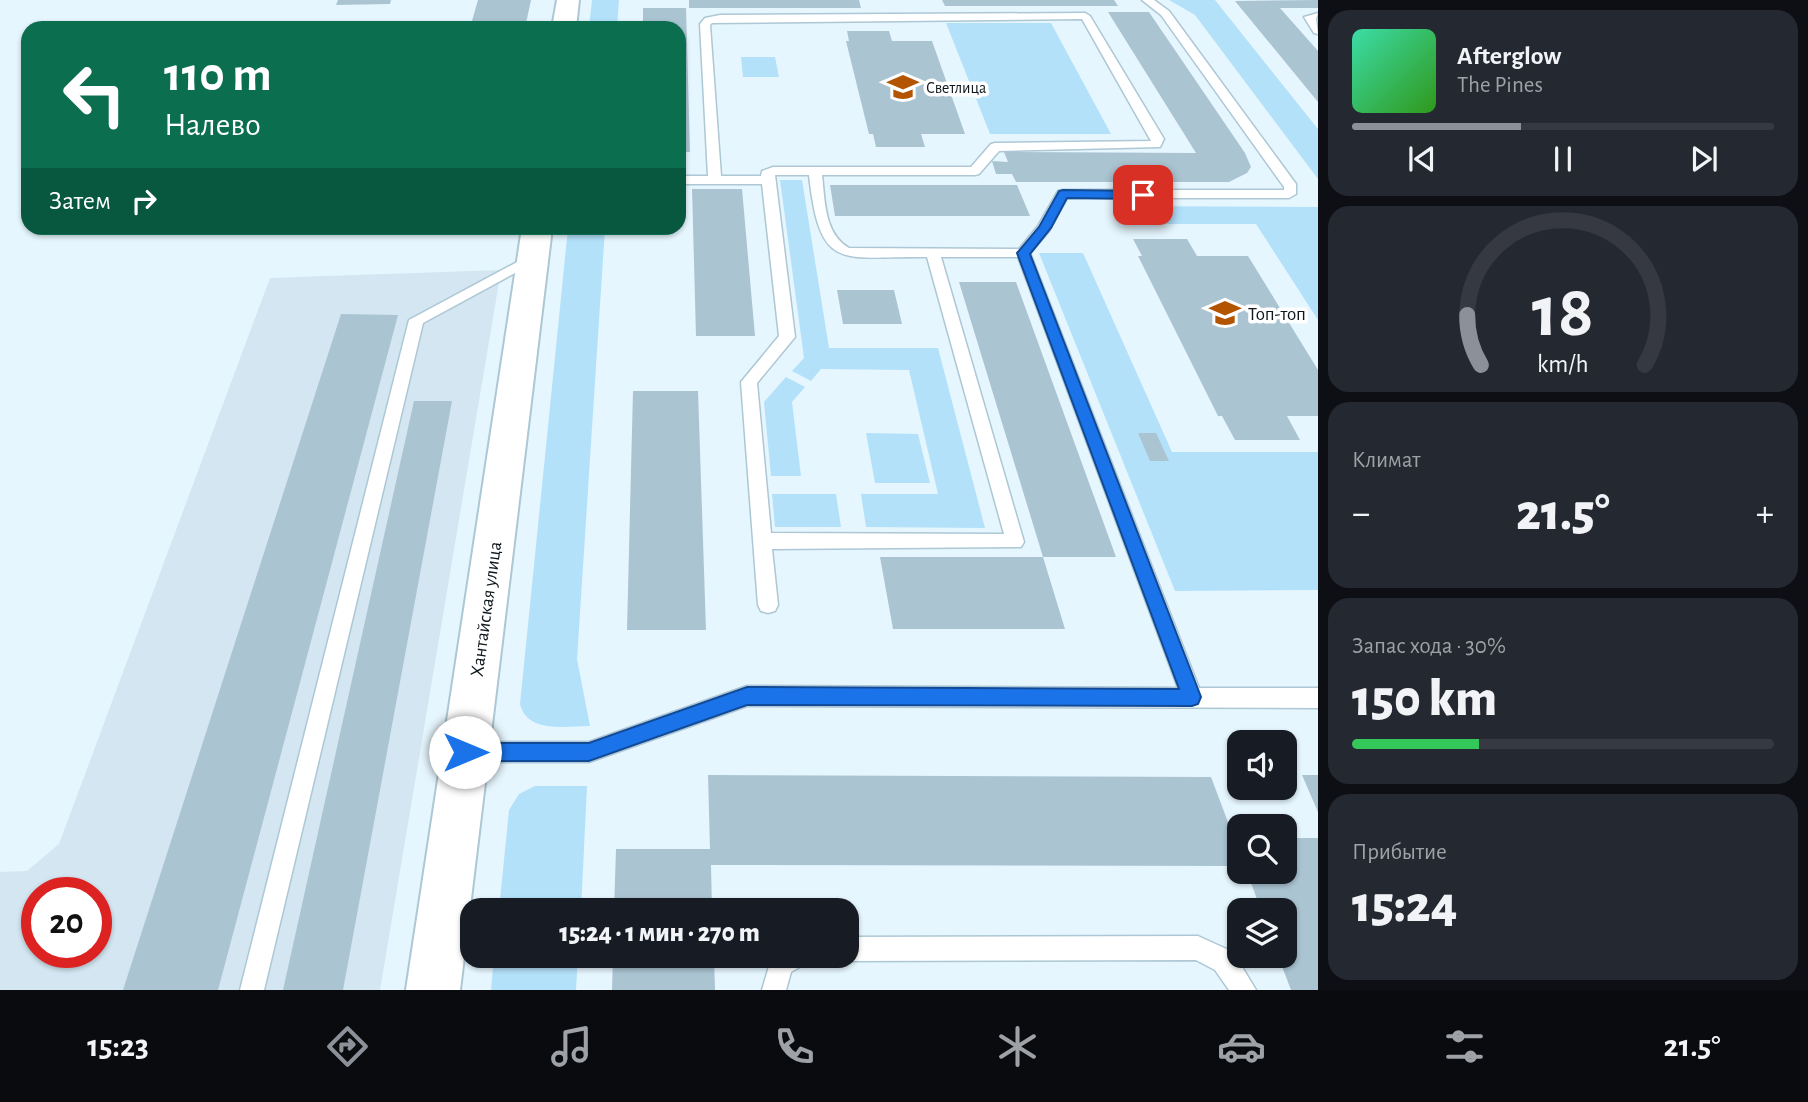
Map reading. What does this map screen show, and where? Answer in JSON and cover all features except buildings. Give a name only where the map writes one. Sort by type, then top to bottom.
[{"type":"street","points":[[565,21],[568,0]]},
{"type":"street","name":"Хантайская улица","points":[[433,990],[534,243]]},
{"type":"lane","points":[[815,171],[827,237],[834,247],[847,252],[1023,253],[1044,228],[1063,194],[1289,194],[1291,187],[1165,13],[1147,0]]},
{"type":"lane","points":[[715,180],[705,24],[709,20],[904,12],[1085,16],[1158,139],[1156,144],[1146,145],[995,146],[975,171],[774,171],[767,174],[787,337],[750,382],[768,605]]},
{"type":"lane","points":[[1318,16],[1309,17],[1318,31]]},
{"type":"lane","points":[[686,180],[768,180]]},
{"type":"lane","points":[[252,990],[416,320],[534,243]]},
{"type":"lane","points":[[763,541],[1015,542],[933,253]]},
{"type":"lane","points":[[1023,253],[1192,697]]},
{"type":"lane","points":[[465,752],[589,752],[747,696],[1318,698]]},
{"type":"lane","points":[[859,949],[1198,948],[1224,961],[1244,990]]},
{"type":"lane","points":[[774,990],[780,968]]},
{"type":"shaded area","points":[[592,0],[619,0],[618,21],[590,21]]},
{"type":"shaded area","points":[[1169,0],[1215,0],[1318,129],[1318,179],[1195,15]]},
{"type":"shaded area","points":[[946,23],[1051,23],[1111,134],[990,134]]},
{"type":"shaded area","points":[[741,57],[775,57],[779,77],[743,77]]},
{"type":"shaded area","points":[[780,180],[802,180],[829,348],[938,348],[985,528],[866,527],[861,494],[938,494],[909,370],[821,369],[811,381],[792,371],[804,358]]},
{"type":"shaded area","points":[[1117,206],[1318,207],[1318,320],[1256,224],[1126,224]]},
{"type":"shaded area","points":[[567,235],[605,235],[577,659],[590,726],[560,727],[539,724],[524,714],[520,704]]},
{"type":"shaded area","points":[[1039,253],[1083,253],[1172,452],[1318,452],[1318,590],[1175,591]]},
{"type":"shaded area","points":[[501,270],[380,990],[0,990],[0,872],[27,871],[59,844],[270,278]]},
{"type":"shaded area","points":[[786,377],[805,387],[792,402],[801,476],[771,476],[764,402]]},
{"type":"shaded area","points":[[866,433],[918,434],[930,483],[875,483]]},
{"type":"shaded area","points":[[772,494],[836,494],[841,527],[775,527]]},
{"type":"shaded area","points":[[535,786],[587,786],[582,898],[500,898],[509,810],[519,794]]},
{"type":"shaded area","points":[[493,968],[577,968],[576,990],[491,990]]},
{"type":"place","name":"Светлица","points":[[903,87]]},
{"type":"place","name":"Топ-топ","points":[[1225,313]]},
{"type":"route","points":[[465,752],[589,752],[747,696],[1192,697],[1023,253],[1044,228],[1063,194],[1143,195]]}]
